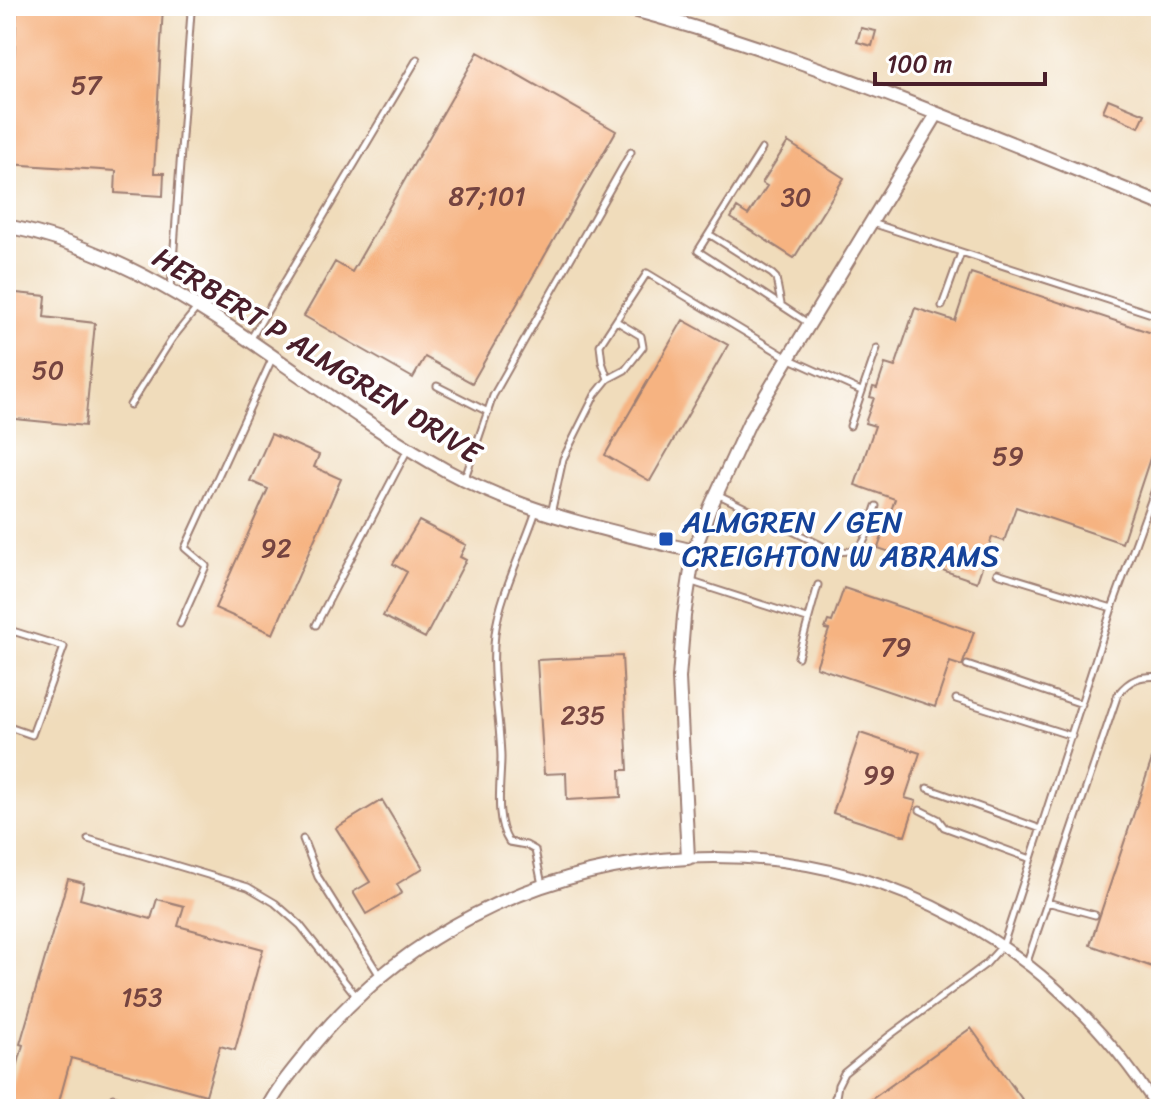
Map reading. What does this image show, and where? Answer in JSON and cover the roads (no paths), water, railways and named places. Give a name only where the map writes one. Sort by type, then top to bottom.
[{"type":"street","points":[[619,6],[734,39],[833,73],[1161,204]]},
{"type":"street","points":[[688,858],[679,678],[688,581],[694,551],[716,493],[749,423],[937,114]]},
{"type":"street","name":"HERBERT P ALMGREN DRIVE","points":[[6,226],[85,249],[125,265],[171,290],[409,448],[499,497],[551,515],[694,551]]},
{"type":"street","points":[[267,1109],[313,1045],[357,997],[416,949],[456,924],[504,899],[542,885],[623,864],[688,858],[769,859],[854,876],[917,899],[973,926],[1027,962],[1071,1001],[1112,1044],[1158,1109]]},
{"type":"lane","points":[[171,290],[191,12]]},
{"type":"lane","points":[[249,342],[417,59]]},
{"type":"lane","points":[[762,149],[698,251],[809,324]]},
{"type":"lane","points":[[464,480],[493,396],[631,152]]},
{"type":"lane","points":[[871,223],[1161,317]]},
{"type":"lane","points":[[709,234],[772,274],[776,278],[781,306]]},
{"type":"lane","points":[[942,306],[961,253]]},
{"type":"lane","points":[[608,379],[600,345],[647,273],[788,358],[861,391]]},
{"type":"lane","points":[[130,405],[172,339],[197,307]]},
{"type":"lane","points":[[551,515],[563,459],[595,395],[608,379],[625,370],[643,347],[641,336],[616,321]]},
{"type":"lane","points":[[850,426],[877,348]]},
{"type":"lane","points":[[180,624],[206,566],[185,548],[273,358]]},
{"type":"lane","points":[[437,386],[488,412]]},
{"type":"lane","points":[[316,625],[409,448]]},
{"type":"lane","points":[[834,1109],[844,1073],[986,964],[1003,945],[1112,608],[1161,473]]},
{"type":"lane","points":[[716,493],[831,550],[845,553],[854,552],[862,546],[876,506]]},
{"type":"lane","points":[[537,510],[503,596],[495,632],[493,664],[501,752],[501,821],[509,842],[535,850],[542,885]]},
{"type":"lane","points":[[997,573],[1112,608]]},
{"type":"lane","points":[[688,581],[807,619]]},
{"type":"lane","points":[[798,657],[818,585]]},
{"type":"lane","points":[[6,629],[64,647],[32,735],[6,726]]},
{"type":"lane","points":[[967,665],[1082,704]]},
{"type":"lane","points":[[1027,962],[1118,694],[1127,683],[1144,675],[1161,677]]},
{"type":"lane","points":[[956,699],[1072,736]]},
{"type":"lane","points":[[927,788],[1041,829]]},
{"type":"lane","points":[[920,810],[938,819],[944,827],[1031,859]]},
{"type":"lane","points":[[88,839],[248,887],[300,925],[357,997]]},
{"type":"lane","points":[[303,839],[318,877],[380,976]]},
{"type":"lane","points":[[1047,902],[1095,915]]},
{"type":"lane","points":[[835,1097],[843,1109]]},
{"type":"lane","points":[[108,1109],[113,1098],[152,1109]]},
{"type":"place","name":"ALMGREN / GEN CREIGHTON W ABRAMS","points":[[666,539]]}]
